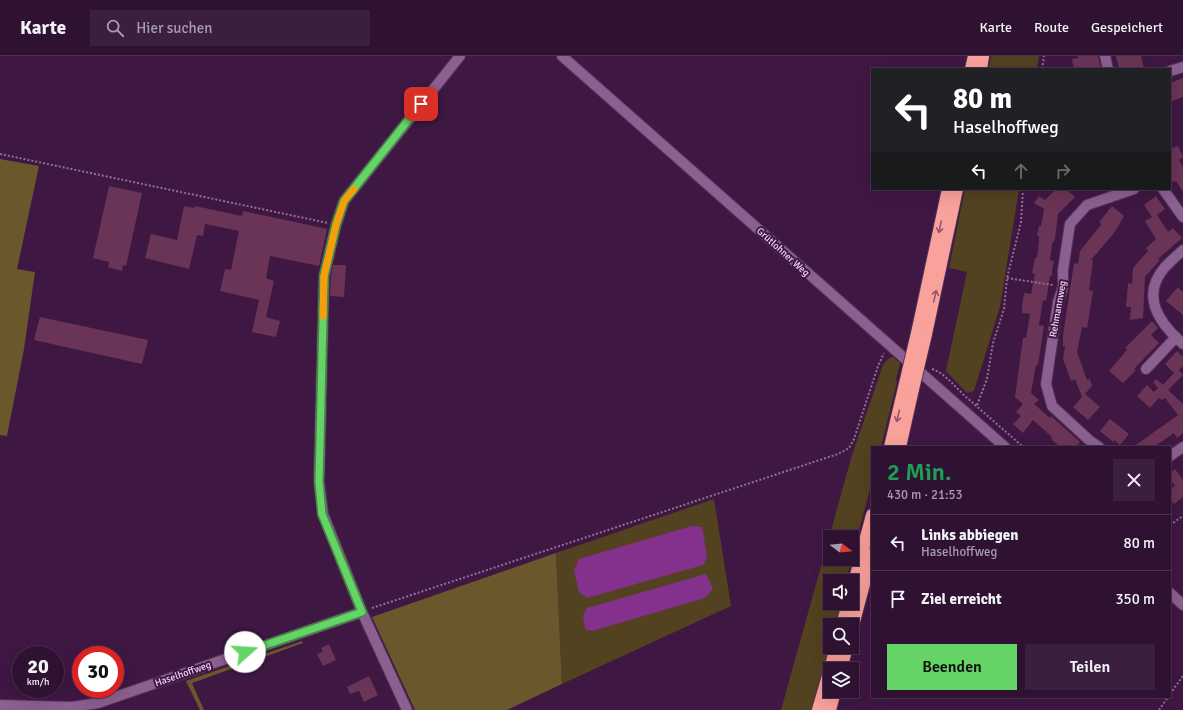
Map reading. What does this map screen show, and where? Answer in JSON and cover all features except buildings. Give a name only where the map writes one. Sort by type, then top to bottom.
[{"type":"highway","points":[[972,68],[974,56]]},
{"type":"highway","points":[[981,68],[983,56]]},
{"type":"highway","points":[[922,332],[948,190]]},
{"type":"highway","points":[[890,446],[909,387],[957,190]]},
{"type":"highway","points":[[900,446],[909,387]]},
{"type":"highway","points":[[856,574],[871,519]]},
{"type":"highway","points":[[855,618],[871,558]]},
{"type":"highway","points":[[819,710],[823,695]]},
{"type":"highway","points":[[830,710],[833,698]]},
{"type":"street","points":[[407,710],[362,612],[322,514],[319,482],[324,276],[336,225],[344,201],[460,56]]},
{"type":"street","name":"Grütlohner Weg","points":[[562,56],[1004,446]]},
{"type":"street","points":[[1105,56],[1108,68]]},
{"type":"street","points":[[1171,70],[1183,67]]},
{"type":"street","name":"Rehmannweg","points":[[1098,446],[1076,429],[1052,406],[1046,384],[1058,302],[1063,287],[1063,270],[1070,224],[1087,205],[1131,190]]},
{"type":"street","points":[[1164,190],[1183,217]]},
{"type":"street","points":[[1146,369],[1179,340],[1160,319],[1154,307],[1153,294],[1157,279],[1165,268],[1183,250]]},
{"type":"street","points":[[1171,455],[1183,446]]},
{"type":"street","points":[[1171,594],[1183,605]]},
{"type":"street","name":"Haselhoffweg","points":[[0,705],[72,708],[98,703],[362,612]]},
{"type":"path","points":[[1042,68],[1044,56]]},
{"type":"path","points":[[0,154],[336,225]]},
{"type":"path","points":[[977,405],[987,379],[993,343],[1004,309],[1007,278],[1020,231],[1023,190]]},
{"type":"path","points":[[1007,278],[1063,287]]},
{"type":"path","points":[[362,612],[838,454],[849,448],[854,439],[878,366],[888,345]]},
{"type":"path","points":[[925,376],[932,369],[941,372],[965,396],[1022,446]]},
{"type":"path","points":[[1171,524],[1183,516]]},
{"type":"path","points":[[1171,693],[1183,676]]},
{"type":"path","points":[[1159,710],[1167,698]]},
{"type":"shaded area","points":[[991,56],[1039,56],[1037,68],[989,68]]},
{"type":"shaded area","points":[[0,159],[39,166],[17,269],[35,272],[24,349],[7,436],[0,435]]},
{"type":"shaded area","points":[[965,190],[1019,190],[1000,307],[974,391],[967,393],[946,371],[967,272],[949,268]]},
{"type":"shaded area","points":[[893,357],[900,363],[896,380],[897,382],[881,446],[871,446],[871,486],[859,531],[831,530],[852,455],[883,365],[889,358]]},
{"type":"shaded area","points":[[714,499],[731,606],[562,684],[556,553]]},
{"type":"shaded area","points":[[692,526],[702,527],[707,557],[703,565],[587,598],[579,592],[574,570],[579,559]]},
{"type":"shaded area","points":[[556,553],[562,684],[507,710],[415,710],[372,617]]},
{"type":"shaded area","points":[[823,559],[823,566],[850,566],[848,574],[823,574],[823,610],[839,610],[837,618],[823,618],[823,654],[828,654],[826,662],[823,662],[823,672],[813,710],[781,710]]},
{"type":"shaded area","points":[[706,574],[713,589],[705,598],[592,631],[585,629],[583,616],[587,608]]},
{"type":"shaded area","points":[[302,641],[303,643],[192,683],[204,710],[200,710],[186,681]]},
{"type":"slow traffic","points":[[323,316],[324,276],[336,225],[344,201],[354,189]]},
{"type":"route","points":[[245,652],[362,612],[322,514],[320,498],[319,482],[324,276],[339,213],[344,201],[421,104]]}]
